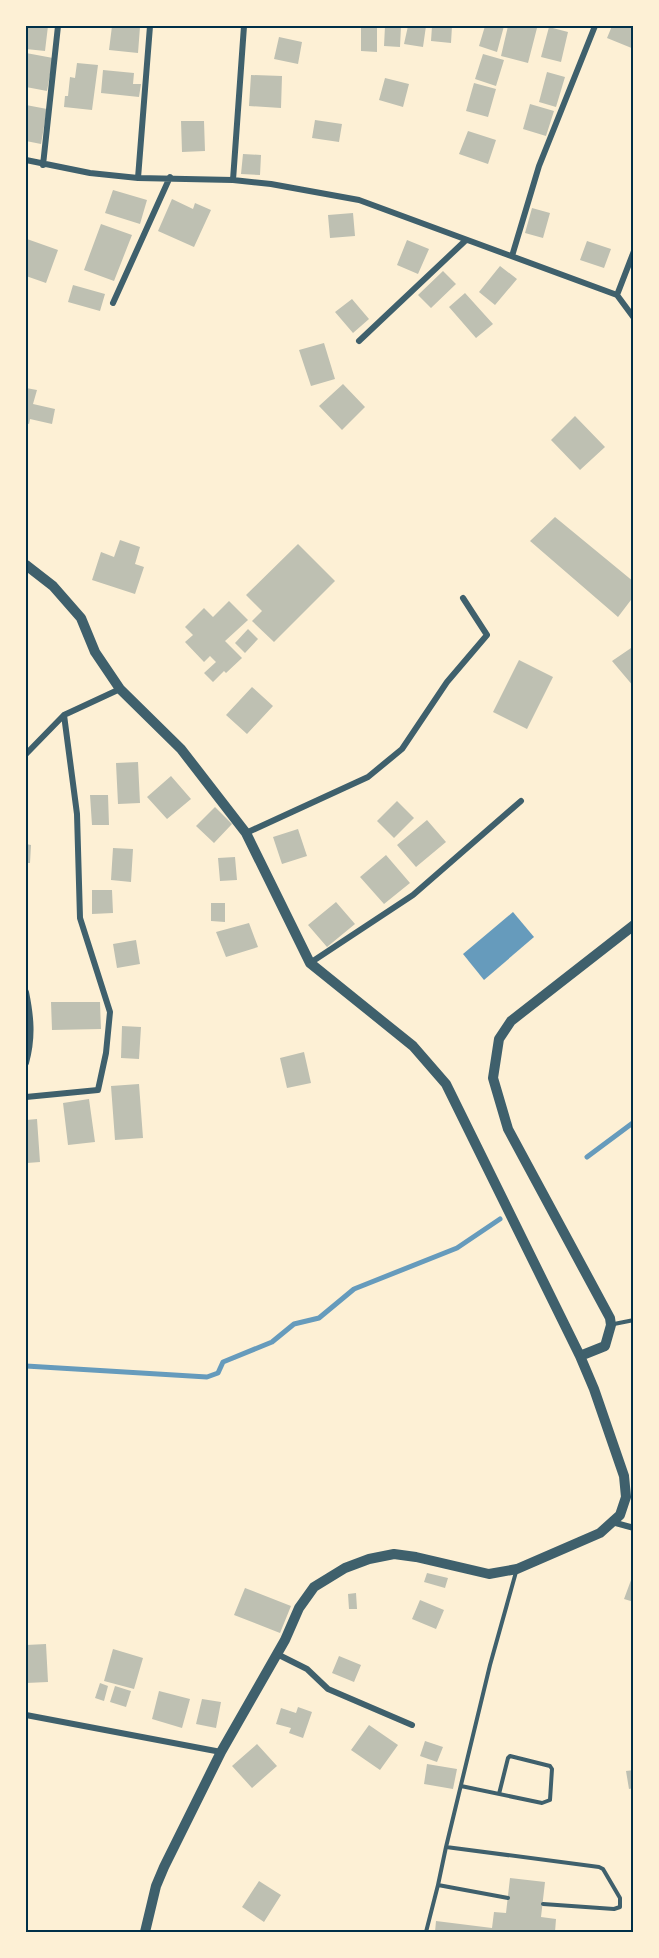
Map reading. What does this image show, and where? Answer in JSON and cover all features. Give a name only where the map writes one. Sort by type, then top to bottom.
[{"type":"street","points":[[43,165],[58,26]]},
{"type":"street","points":[[138,178],[150,26]]},
{"type":"street","points":[[233,180],[244,26]]},
{"type":"street","points":[[512,256],[538,166],[595,26]]},
{"type":"street","points":[[26,160],[90,173],[138,178],[170,177],[271,184],[358,200],[617,295],[633,318]]},
{"type":"street","points":[[113,303],[170,177]]},
{"type":"street","points":[[359,341],[466,240]]},
{"type":"street","points":[[617,295],[633,251]]},
{"type":"street","points":[[26,565],[53,586],[81,618],[95,652],[120,689],[181,749],[246,833],[310,963],[413,1046],[446,1084],[580,1356],[624,1476],[626,1497],[620,1515],[600,1533],[517,1569],[489,1574],[393,1554],[369,1559],[345,1568],[314,1587],[299,1608],[277,1654],[221,1752],[156,1886],[145,1932]]},
{"type":"street","points":[[246,833],[368,777],[402,749],[447,682],[487,635],[463,598]]},
{"type":"street","points":[[26,754],[64,715],[120,689]]},
{"type":"street","points":[[26,1097],[98,1090],[106,1053],[110,1012],[80,918],[77,813],[64,715]]},
{"type":"street","points":[[310,963],[413,895],[522,801]]},
{"type":"street","points":[[580,1356],[605,1346],[611,1325],[610,1318],[508,1129],[493,1078],[499,1040],[511,1021],[633,924]]},
{"type":"street","points":[[26,992],[32,1019],[26,1063]]},
{"type":"street","points":[[612,1522],[633,1528]]},
{"type":"street","points":[[277,1654],[307,1669],[328,1689],[412,1725]]},
{"type":"street","points":[[26,1715],[221,1752]]},
{"type":"lane","points":[[611,1325],[633,1320]]},
{"type":"lane","points":[[426,1932],[517,1569]]},
{"type":"lane","points":[[461,1786],[499,1794],[546,1803],[550,1800],[552,1769],[550,1766],[510,1756],[499,1794]]},
{"type":"lane","points":[[446,1847],[599,1867],[603,1869],[620,1898],[620,1907],[614,1909],[543,1904]]},
{"type":"lane","points":[[438,1885],[508,1898]]},
{"type":"water","points":[[513,912],[534,937],[484,980],[463,954]]},
{"type":"building","points":[[26,26],[48,26],[45,51],[26,49]]},
{"type":"building","points":[[112,26],[140,27],[138,53],[109,50]]},
{"type":"building","points":[[361,26],[377,26],[377,52],[361,51]]},
{"type":"building","points":[[385,26],[401,26],[400,47],[384,46]]},
{"type":"building","points":[[408,26],[426,26],[423,47],[404,44]]},
{"type":"building","points":[[432,26],[452,26],[451,43],[431,41]]},
{"type":"building","points":[[485,26],[504,26],[497,52],[479,46]]},
{"type":"building","points":[[508,26],[537,28],[528,63],[501,56]]},
{"type":"building","points":[[612,26],[634,26],[634,49],[607,38]]},
{"type":"building","points":[[549,27],[568,32],[561,62],[541,57]]},
{"type":"building","points":[[279,37],[302,42],[298,64],[274,59]]},
{"type":"building","points":[[26,53],[53,58],[47,91],[26,87]]},
{"type":"building","points":[[483,54],[504,60],[496,86],[475,79]]},
{"type":"building","points":[[77,63],[98,65],[92,110],[64,107],[70,77],[75,78]]},
{"type":"building","points":[[103,70],[134,73],[133,84],[141,84],[139,97],[101,93]]},
{"type":"building","points":[[547,72],[565,77],[556,107],[539,102]]},
{"type":"building","points":[[251,75],[282,76],[281,108],[249,106]]},
{"type":"building","points":[[385,78],[409,84],[403,107],[379,100]]},
{"type":"building","points":[[474,83],[496,89],[488,117],[466,111]]},
{"type":"building","points":[[530,104],[554,111],[546,136],[523,129]]},
{"type":"building","points":[[26,105],[47,109],[41,144],[26,141]]},
{"type":"building","points":[[315,120],[342,124],[339,142],[312,138]]},
{"type":"building","points":[[181,121],[204,121],[205,151],[182,152]]},
{"type":"building","points":[[468,131],[496,140],[488,164],[459,154]]},
{"type":"building","points":[[243,154],[261,155],[260,175],[241,174]]},
{"type":"building","points":[[113,190],[147,200],[140,224],[105,213]]},
{"type":"building","points":[[172,199],[193,209],[195,203],[211,210],[194,247],[158,231]]},
{"type":"building","points":[[532,208],[550,213],[543,238],[525,233]]},
{"type":"building","points":[[353,213],[355,236],[330,238],[328,215]]},
{"type":"building","points":[[101,224],[132,235],[114,281],[84,270]]},
{"type":"building","points":[[27,239],[58,250],[46,283],[26,276]]},
{"type":"building","points":[[407,240],[429,249],[418,274],[397,265]]},
{"type":"building","points":[[587,241],[611,249],[604,268],[580,260]]},
{"type":"building","points":[[500,266],[517,279],[495,305],[479,292]]},
{"type":"building","points":[[443,271],[456,284],[431,308],[418,295]]},
{"type":"building","points":[[73,285],[105,294],[100,311],[68,302]]},
{"type":"building","points":[[465,293],[493,324],[476,338],[449,307]]},
{"type":"building","points":[[352,299],[369,319],[353,333],[335,312]]},
{"type":"building","points":[[324,343],[335,379],[311,386],[299,350]]},
{"type":"building","points":[[343,384],[365,407],[342,430],[319,406]]},
{"type":"building","points":[[26,388],[37,390],[33,404],[55,409],[52,424],[30,419],[29,424],[26,423]]},
{"type":"building","points":[[575,416],[605,447],[580,470],[551,440]]},
{"type":"building","points":[[555,517],[634,582],[634,596],[618,617],[530,541]]},
{"type":"building","points":[[120,540],[140,547],[135,564],[144,567],[135,594],[92,580],[101,552],[114,557]]},
{"type":"building","points":[[298,544],[335,581],[274,642],[252,621],[262,611],[246,595]]},
{"type":"building","points":[[229,601],[248,620],[225,641],[242,658],[213,682],[204,673],[216,662],[210,656],[204,662],[185,642],[193,635],[185,627],[204,608],[213,617]]},
{"type":"building","points":[[248,629],[258,639],[245,653],[235,643]]},
{"type":"building","points":[[634,646],[634,687],[612,661]]},
{"type":"building","points":[[519,660],[553,677],[527,729],[493,712]]},
{"type":"building","points":[[252,687],[273,706],[247,734],[226,715]]},
{"type":"building","points":[[138,762],[140,803],[118,804],[116,763]]},
{"type":"building","points":[[171,776],[191,799],[167,819],[147,797]]},
{"type":"building","points":[[90,795],[108,795],[109,825],[92,825]]},
{"type":"building","points":[[397,801],[414,818],[394,838],[377,821]]},
{"type":"building","points":[[215,807],[232,824],[214,843],[196,826]]},
{"type":"building","points":[[427,820],[446,842],[416,867],[397,845]]},
{"type":"building","points":[[298,829],[307,856],[282,864],[273,837]]},
{"type":"building","points":[[26,844],[31,845],[30,863],[26,863]]},
{"type":"building","points":[[113,848],[133,849],[131,882],[111,880]]},
{"type":"building","points":[[386,855],[410,883],[384,904],[360,877]]},
{"type":"building","points":[[235,857],[237,880],[220,881],[218,858]]},
{"type":"building","points":[[92,890],[112,890],[113,913],[92,914]]},
{"type":"building","points":[[336,902],[355,924],[327,947],[308,925]]},
{"type":"building","points":[[211,903],[225,903],[225,922],[211,921]]},
{"type":"building","points":[[249,923],[258,947],[226,957],[216,932]]},
{"type":"building","points":[[136,940],[140,964],[117,968],[113,944]]},
{"type":"building","points":[[51,1002],[100,1002],[101,1029],[52,1030]]},
{"type":"building","points":[[122,1026],[141,1027],[139,1059],[121,1058]]},
{"type":"building","points":[[304,1052],[311,1083],[287,1088],[280,1058]]},
{"type":"building","points":[[139,1084],[143,1138],[115,1140],[111,1086]]},
{"type":"building","points":[[89,1099],[95,1142],[68,1145],[63,1103]]},
{"type":"building","points":[[37,1119],[40,1162],[27,1163],[26,1120]]},
{"type":"building","points":[[634,1572],[634,1602],[624,1599]]},
{"type":"building","points":[[427,1573],[448,1578],[445,1588],[424,1582]]},
{"type":"building","points":[[245,1588],[291,1606],[280,1633],[234,1615]]},
{"type":"building","points":[[356,1593],[357,1609],[349,1609],[348,1594]]},
{"type":"building","points":[[420,1600],[444,1610],[436,1629],[412,1619]]},
{"type":"building","points":[[46,1644],[48,1682],[26,1683],[26,1645]]},
{"type":"building","points":[[113,1649],[143,1658],[134,1689],[104,1681]]},
{"type":"building","points":[[339,1656],[361,1665],[354,1682],[332,1673]]},
{"type":"building","points":[[100,1683],[108,1686],[104,1701],[95,1698]]},
{"type":"building","points":[[115,1686],[131,1691],[126,1707],[110,1702]]},
{"type":"building","points":[[159,1691],[190,1699],[182,1728],[152,1719]]},
{"type":"building","points":[[202,1699],[221,1702],[216,1728],[196,1724]]},
{"type":"building","points":[[298,1707],[312,1712],[303,1738],[289,1733],[291,1728],[276,1724],[281,1708],[296,1713]]},
{"type":"building","points":[[369,1725],[398,1745],[380,1770],[351,1750]]},
{"type":"building","points":[[425,1741],[443,1747],[437,1762],[420,1756]]},
{"type":"building","points":[[257,1744],[277,1766],[252,1788],[232,1766]]},
{"type":"building","points":[[427,1764],[457,1769],[453,1789],[424,1784]]},
{"type":"building","points":[[634,1770],[634,1788],[629,1789],[626,1771]]},
{"type":"building","points":[[510,1878],[545,1882],[541,1917],[556,1919],[555,1932],[435,1932],[436,1921],[492,1928],[494,1912],[506,1913]]},
{"type":"building","points":[[259,1881],[281,1895],[264,1922],[242,1907]]},
{"type":"waterway","points":[[587,1157],[634,1122]]},
{"type":"waterway","points":[[26,1366],[207,1377],[218,1373],[223,1362],[272,1342],[294,1324],[319,1318],[354,1289],[457,1248],[500,1219]]}]
